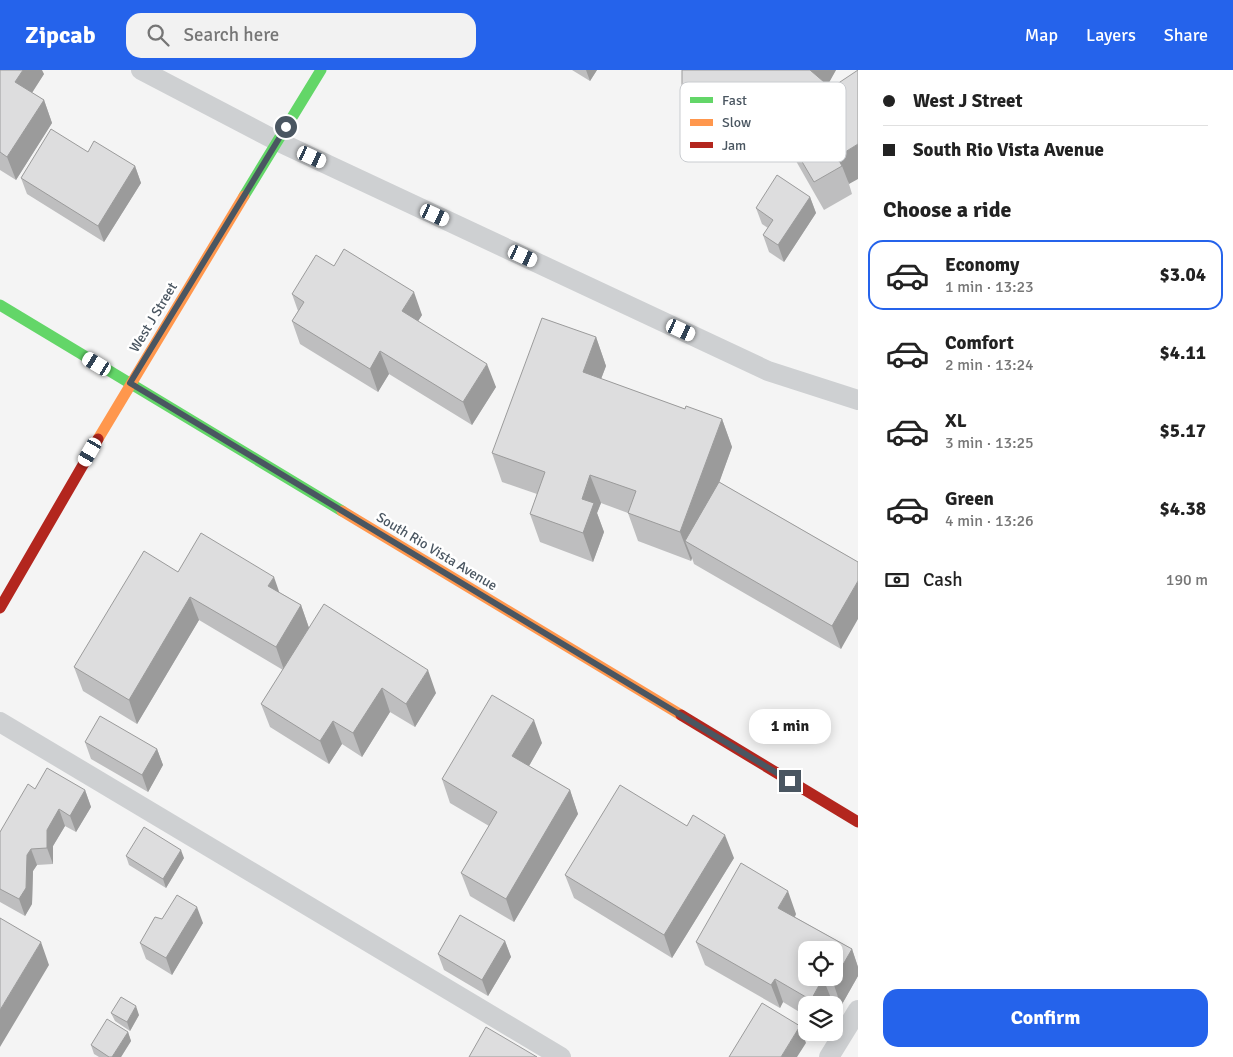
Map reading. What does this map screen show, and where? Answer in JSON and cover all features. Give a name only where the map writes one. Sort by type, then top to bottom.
[{"type":"street","name":"West J Street","points":[[0,608],[130,383],[321,70]]},
{"type":"street","name":"South Rio Vista Avenue","points":[[0,305],[858,822]]},
{"type":"lane","points":[[141,70],[277,141],[768,371],[858,400]]},
{"type":"lane","points":[[0,722],[561,1057]]},
{"type":"lane","points":[[829,1057],[858,1010]]},
{"type":"building","points":[[0,70],[23,70],[15,82],[44,100],[7,157],[0,152]]},
{"type":"building","points":[[682,70],[810,70],[824,82],[682,82]]},
{"type":"building","points":[[858,70],[858,144],[846,151],[846,82],[840,82]]},
{"type":"building","points":[[51,129],[88,152],[94,141],[135,166],[98,226],[21,178]]},
{"type":"building","points":[[802,162],[840,162],[842,166],[814,182]]},
{"type":"building","points":[[777,175],[810,197],[778,245],[763,235],[773,220],[756,208]]},
{"type":"building","points":[[344,249],[414,292],[402,311],[487,364],[463,402],[380,351],[370,369],[292,321],[304,302],[292,294],[316,255],[334,266]]},
{"type":"building","points":[[542,318],[596,337],[583,372],[685,409],[686,406],[722,419],[680,532],[628,513],[636,491],[590,475],[582,499],[594,503],[583,533],[530,514],[545,472],[492,453]]},
{"type":"building","points":[[719,482],[858,562],[858,581],[832,626],[685,541]]},
{"type":"building","points":[[201,533],[274,577],[268,586],[301,605],[276,647],[190,597],[129,700],[74,667],[144,551],[178,572]]},
{"type":"building","points":[[324,604],[428,670],[406,704],[382,688],[353,733],[333,721],[320,741],[261,704]]},
{"type":"building","points":[[492,695],[534,720],[512,756],[570,790],[506,899],[461,873],[497,812],[442,779]]},
{"type":"building","points":[[100,716],[157,749],[142,775],[85,742]]},
{"type":"building","points":[[47,768],[85,790],[70,816],[59,809],[47,830],[47,848],[31,849],[27,855],[26,888],[19,899],[0,889],[0,832],[28,784],[35,789]]},
{"type":"building","points":[[620,785],[687,826],[693,815],[725,835],[664,935],[565,875]]},
{"type":"building","points":[[144,827],[181,850],[163,879],[126,856]]},
{"type":"building","points":[[741,863],[788,891],[778,908],[838,941],[798,941],[798,986],[819,986],[813,996],[804,996],[775,979],[771,985],[696,942]]},
{"type":"building","points":[[177,895],[197,907],[166,958],[140,943],[155,917],[162,919]]},
{"type":"building","points":[[460,915],[505,941],[482,980],[438,954]]},
{"type":"building","points":[[0,918],[41,942],[0,1010]]},
{"type":"building","points":[[843,944],[852,949],[843,965]]},
{"type":"building","points":[[121,997],[136,1006],[127,1022],[111,1013]]},
{"type":"building","points":[[762,1003],[798,1025],[798,1029],[781,1057],[729,1057]]},
{"type":"building","points":[[107,1019],[128,1032],[112,1057],[91,1045]]},
{"type":"building","points":[[486,1027],[537,1057],[469,1057]]},
{"type":"traffic: fast","points":[[244,196],[321,70]]},
{"type":"traffic: fast","points":[[0,305],[342,511]]},
{"type":"traffic: slow","points":[[98,439],[244,196]]},
{"type":"traffic: slow","points":[[342,511],[681,715]]},
{"type":"traffic: jam","points":[[0,608],[98,439]]},
{"type":"traffic: jam","points":[[681,715],[858,822]]},
{"type":"route","points":[[286,127],[130,383],[790,781]]}]
